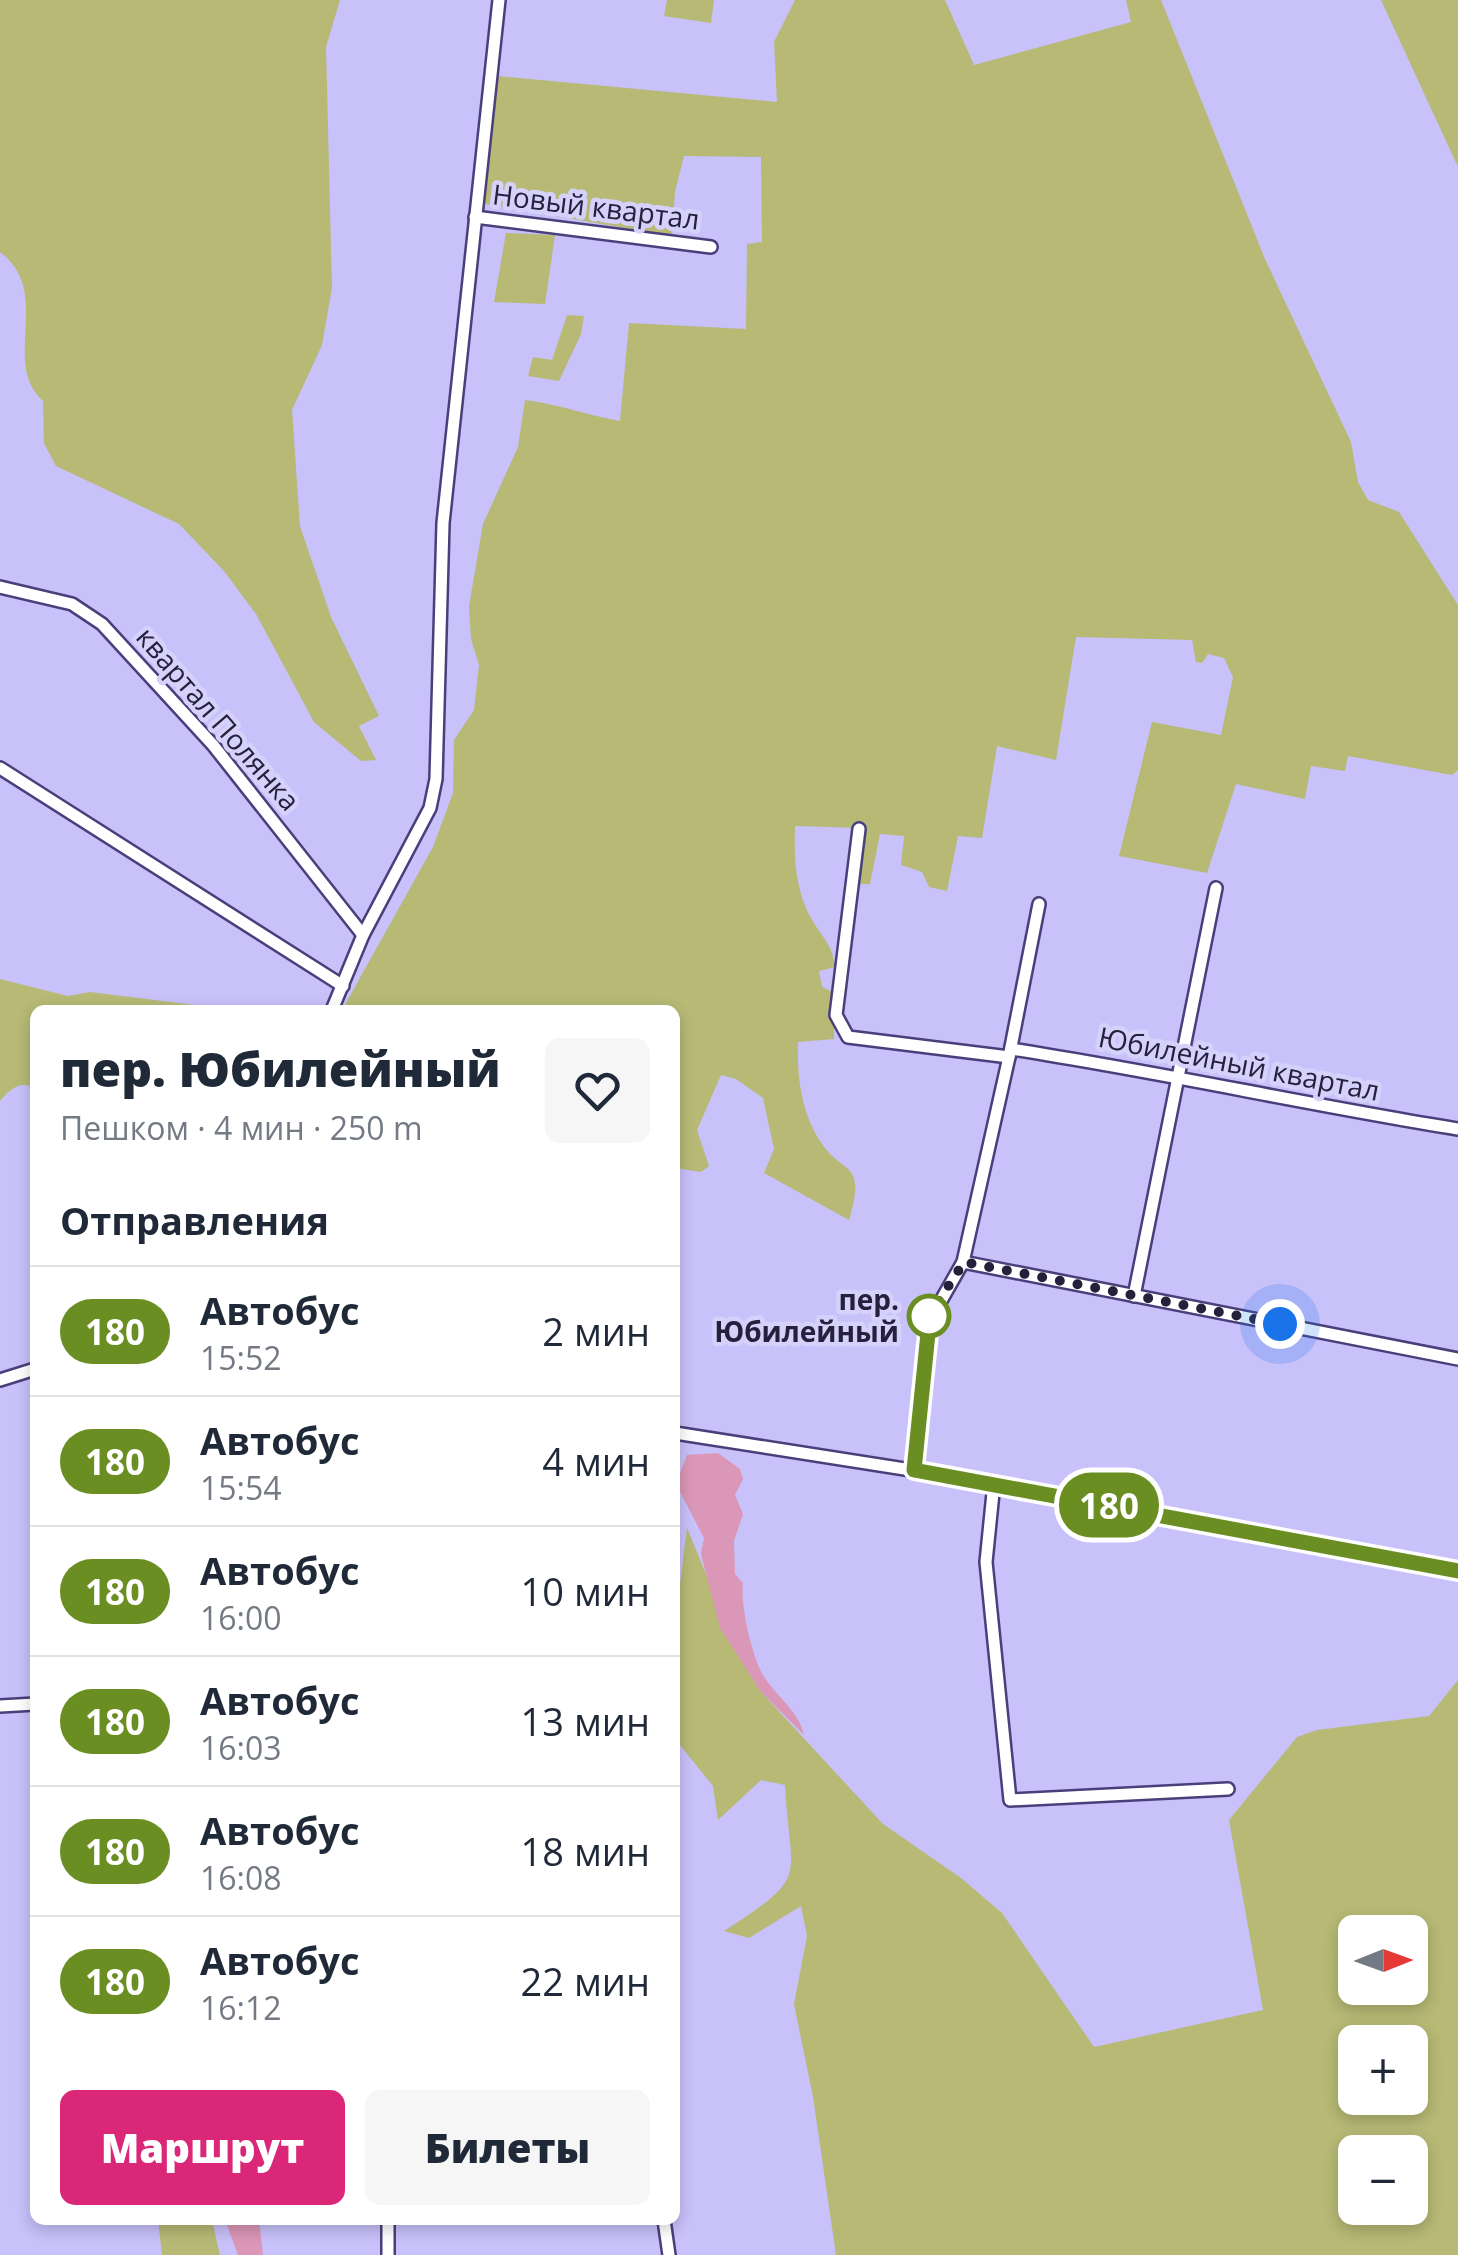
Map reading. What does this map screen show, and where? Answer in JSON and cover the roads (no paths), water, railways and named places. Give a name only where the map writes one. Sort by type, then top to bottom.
[{"type":"street","points":[[334,1005],[363,935],[412,848],[430,808],[436,779],[443,523],[499,0]]},
{"type":"street","name":"Новый квартал","points":[[475,217],[711,247]]},
{"type":"street","name":"квартал Полянка","points":[[0,587],[72,604],[102,624],[213,745],[363,935]]},
{"type":"street","points":[[0,768],[343,986]]},
{"type":"street","name":"Юбилейный квартал","points":[[858,830],[836,1015],[843,1032],[855,1038],[1178,1075],[1279,1100],[1458,1129]]},
{"type":"street","points":[[1134,1296],[1216,888]]},
{"type":"street","points":[[914,1470],[926,1327],[964,1262],[1040,904]]},
{"type":"street","points":[[964,1262],[1458,1359]]},
{"type":"street","points":[[0,1380],[30,1371]]},
{"type":"street","points":[[680,1434],[994,1483],[1458,1571]]},
{"type":"street","points":[[994,1483],[986,1562],[993,1672],[1010,1800],[1228,1789]]},
{"type":"street","points":[[0,1706],[30,1704]]},
{"type":"street","points":[[388,2225],[388,2255]]},
{"type":"street","points":[[665,2225],[669,2255]]},
{"type":"place","name":"пер. Юбилейный","points":[[929,1316]]}]
